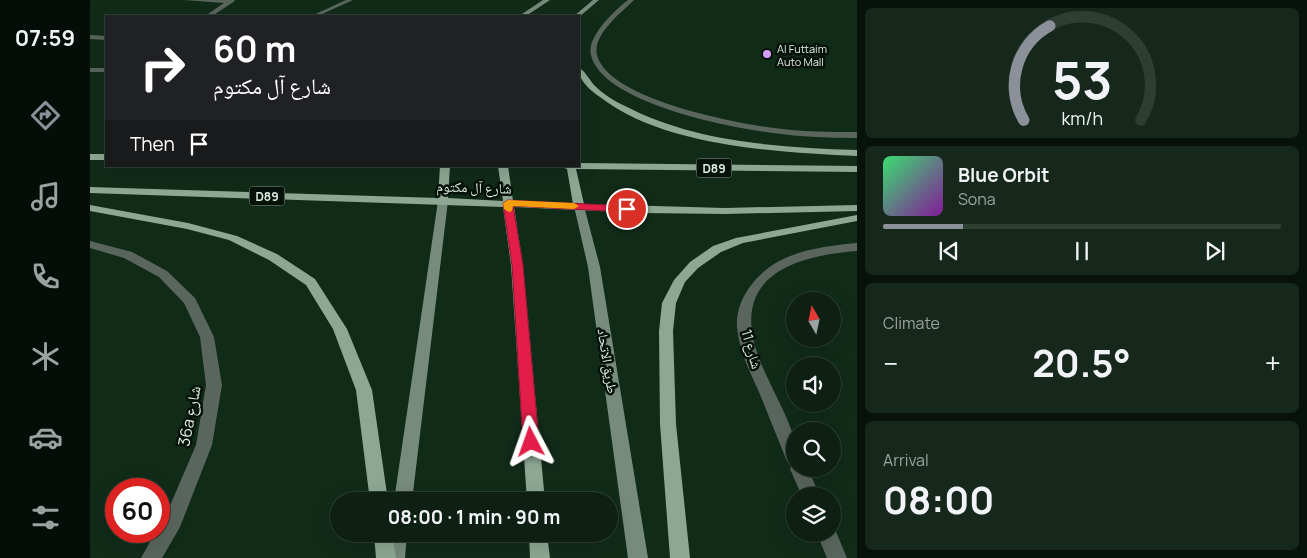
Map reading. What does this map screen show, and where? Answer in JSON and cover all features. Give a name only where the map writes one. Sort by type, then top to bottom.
[{"type":"main road","points":[[531,13],[547,0]]},
{"type":"main road","points":[[577,15],[596,0]]},
{"type":"main road","points":[[580,71],[589,84],[604,97],[625,110],[686,134],[725,143],[767,149],[857,153]]},
{"type":"main road","points":[[90,157],[105,157]]},
{"type":"main road","name":"D89","points":[[580,166],[857,169]]},
{"type":"main road","points":[[404,492],[443,201],[445,167]]},
{"type":"main road","points":[[503,167],[517,265],[535,492]]},
{"type":"main road","name":"طريق الاتحاد","points":[[571,167],[597,284],[638,558]]},
{"type":"main road","name":"شارع آل مكتوم","points":[[90,190],[725,211],[857,208]]},
{"type":"main road","points":[[90,208],[188,226],[233,238],[273,257],[311,282],[340,329],[364,390],[378,492]]},
{"type":"main road","points":[[680,558],[668,424],[666,330],[669,303],[680,280],[694,265],[709,254],[740,240],[857,218]]},
{"type":"main road","points":[[384,542],[386,558]]},
{"type":"main road","points":[[395,558],[397,542]]},
{"type":"main road","points":[[539,542],[540,558]]},
{"type":"street","points":[[187,0],[233,1]]},
{"type":"street","points":[[316,15],[350,0]]},
{"type":"street","points":[[630,0],[610,19],[600,35],[594,55],[599,66],[612,79],[635,94],[693,115],[732,124],[775,131],[857,135]]},
{"type":"street","points":[[210,15],[233,1]]},
{"type":"street","points":[[90,37],[105,38]]},
{"type":"street","points":[[90,70],[105,70]]},
{"type":"street","name":"36a شارع","points":[[90,244],[128,255],[163,274],[190,301],[207,338],[214,385],[204,445],[173,521],[151,558]]},
{"type":"street","name":"شارع 11","points":[[786,438],[750,355],[744,326],[747,301],[758,281],[776,266],[800,256],[829,249],[857,247]]},
{"type":"street","points":[[830,542],[837,558]]},
{"type":"slow traffic","points":[[509,209],[508,203],[574,206]]},
{"type":"place","name":"Al Futtaim Auto Mall","points":[[767,54]]},
{"type":"route","points":[[531,442],[517,265],[508,203],[627,209]]}]
